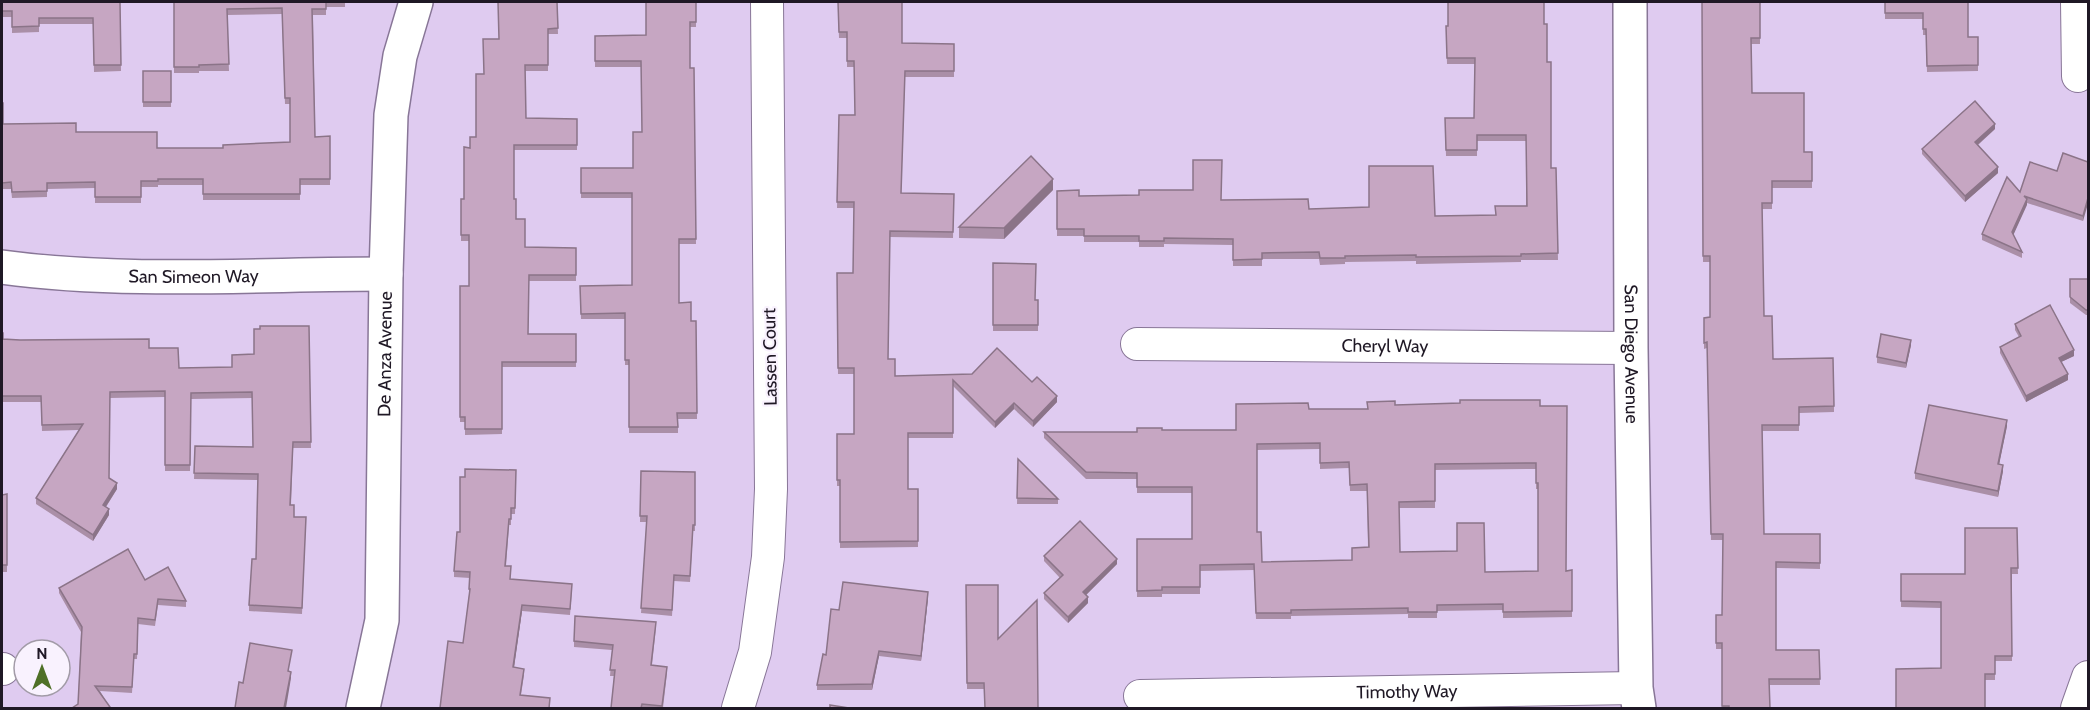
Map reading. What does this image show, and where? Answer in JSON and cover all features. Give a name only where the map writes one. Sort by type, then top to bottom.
[{"type":"street","name":"De Anza Avenue","points":[[363,708],[382,620],[386,274],[391,115],[400,56],[416,2]]},
{"type":"street","name":"Lassen Court","points":[[738,708],[754,652],[768,558],[771,489],[767,2]]},
{"type":"street","name":"San Diego Avenue","points":[[1630,2],[1631,348],[1637,698]]},
{"type":"street","points":[[2077,2],[2078,76]]},
{"type":"street","name":"San Simeon Way","points":[[2,267],[44,273],[152,276],[386,274]]},
{"type":"street","name":"Cheryl Way","points":[[1137,344],[1631,348]]},
{"type":"street","points":[[2077,708],[2088,677]]},
{"type":"street","name":"Timothy Way","points":[[1140,696],[1637,698]]},
{"type":"building","points":[[2,2],[120,2],[121,65],[94,65],[93,18],[39,18],[39,26],[12,27],[12,11],[2,11]]},
{"type":"building","points":[[174,2],[326,2],[326,9],[312,9],[315,137],[330,136],[330,179],[300,179],[300,194],[203,194],[203,179],[158,179],[158,181],[141,181],[141,197],[95,197],[95,182],[47,183],[47,191],[12,192],[11,182],[2,183],[2,103],[3,124],[76,123],[76,132],[157,132],[157,148],[223,148],[223,145],[290,142],[290,98],[285,98],[282,8],[227,9],[229,64],[174,67]]},
{"type":"building","points":[[498,2],[557,2],[558,28],[548,29],[548,65],[525,65],[526,118],[577,119],[577,145],[514,145],[514,199],[516,199],[516,219],[525,219],[525,247],[576,248],[576,275],[529,275],[528,334],[576,334],[576,362],[502,362],[502,429],[465,429],[465,417],[460,417],[460,286],[469,286],[469,235],[461,235],[464,147],[470,148],[470,137],[476,137],[476,74],[484,74],[483,39],[499,39]]},
{"type":"building","points":[[646,2],[696,2],[696,22],[690,22],[690,68],[694,68],[696,239],[679,239],[679,303],[691,302],[691,321],[696,321],[697,413],[677,413],[678,427],[629,427],[629,360],[625,360],[625,313],[581,314],[580,286],[632,285],[632,193],[581,193],[581,168],[633,168],[633,132],[642,132],[641,61],[595,61],[595,36],[646,35]]},
{"type":"building","points":[[838,2],[902,2],[902,43],[954,44],[954,71],[905,71],[901,193],[954,194],[953,232],[890,231],[888,359],[895,359],[895,376],[972,374],[997,348],[1032,382],[1037,377],[1057,396],[1033,421],[1014,403],[995,422],[953,380],[953,433],[908,433],[908,489],[918,489],[918,541],[840,542],[837,434],[854,434],[854,368],[838,368],[837,273],[853,273],[854,202],[837,202],[839,115],[855,115],[854,61],[847,61],[847,32],[839,32]]},
{"type":"building","points":[[1448,2],[1544,2],[1544,24],[1547,24],[1547,62],[1551,62],[1551,168],[1556,168],[1558,253],[1521,254],[1521,256],[1416,257],[1416,255],[1320,258],[1319,252],[1262,253],[1262,259],[1233,260],[1233,239],[1164,238],[1164,241],[1139,241],[1139,236],[1084,236],[1084,229],[1057,229],[1057,191],[1079,190],[1079,196],[1139,195],[1139,190],[1193,190],[1193,160],[1222,160],[1221,200],[1308,199],[1309,209],[1369,207],[1369,166],[1433,166],[1435,216],[1496,215],[1495,206],[1527,206],[1526,135],[1477,135],[1477,150],[1446,150],[1445,118],[1474,118],[1475,58],[1447,58]]},
{"type":"building","points":[[1702,2],[1760,2],[1760,38],[1751,38],[1752,93],[1804,93],[1804,152],[1812,152],[1812,181],[1772,181],[1772,203],[1762,203],[1764,316],[1772,316],[1773,359],[1833,358],[1834,406],[1799,407],[1799,425],[1762,425],[1764,534],[1820,534],[1820,563],[1776,562],[1776,650],[1819,650],[1820,679],[1769,679],[1770,708],[1722,706],[1722,643],[1716,643],[1716,615],[1722,615],[1723,534],[1711,534],[1707,342],[1704,343],[1704,318],[1710,317],[1710,256],[1703,256]]},
{"type":"building","points":[[1885,2],[1968,2],[1968,37],[1978,37],[1978,65],[1927,66],[1923,13],[1885,13]]},
{"type":"building","points":[[143,71],[171,71],[171,102],[143,102]]},
{"type":"building","points":[[1975,101],[1995,124],[1975,142],[1998,167],[1965,196],[1922,149]]},
{"type":"building","points":[[2063,153],[2088,162],[2088,198],[2083,216],[2024,196],[2027,199],[2012,232],[2022,252],[1982,234],[2007,177],[2020,192],[2030,162],[2057,171]]},
{"type":"building","points":[[1031,156],[1053,179],[1004,228],[959,227]]},
{"type":"building","points":[[993,263],[1036,264],[1035,300],[1038,300],[1038,325],[993,325]]},
{"type":"building","points":[[2070,279],[2088,279],[2088,310],[2070,297]]},
{"type":"building","points":[[2050,305],[2074,350],[2059,358],[2068,374],[2026,396],[2000,347],[2021,336],[2015,324]]},
{"type":"building","points":[[260,326],[309,326],[311,442],[293,442],[290,505],[294,505],[294,517],[306,517],[302,608],[249,605],[252,559],[256,559],[258,474],[194,473],[195,446],[253,447],[252,392],[191,393],[190,465],[165,465],[165,391],[110,392],[109,478],[117,483],[103,505],[109,509],[93,535],[36,498],[83,424],[42,425],[41,396],[2,396],[2,333],[3,339],[20,340],[149,339],[149,348],[178,348],[179,368],[232,367],[232,355],[254,354],[254,329],[260,329]]},
{"type":"building","points":[[1881,334],[1911,340],[1906,363],[1877,357]]},
{"type":"building","points":[[1460,400],[1540,400],[1540,406],[1567,406],[1566,571],[1572,570],[1572,611],[1503,612],[1503,604],[1437,605],[1437,612],[1408,612],[1408,608],[1291,610],[1291,613],[1256,613],[1254,564],[1200,565],[1200,587],[1162,587],[1162,590],[1137,591],[1137,539],[1192,539],[1192,487],[1137,487],[1137,473],[1086,472],[1044,432],[1137,432],[1137,428],[1236,430],[1236,404],[1308,403],[1309,409],[1368,409],[1367,402],[1395,401],[1395,405],[1460,403]],"holes":[[[1320,443],[1320,463],[1349,462],[1350,485],[1367,484],[1369,547],[1352,548],[1352,560],[1262,562],[1261,532],[1257,532],[1257,444]],[[1536,463],[1538,571],[1485,572],[1484,523],[1457,523],[1457,551],[1400,552],[1399,502],[1435,501],[1435,464]]]},
{"type":"building","points":[[1929,405],[2007,420],[1998,464],[2003,465],[1998,491],[1915,473]]},
{"type":"building","points":[[1018,459],[1058,499],[1017,498]]},
{"type":"building","points":[[465,469],[516,470],[515,508],[511,508],[511,519],[509,519],[505,566],[511,566],[510,579],[572,584],[570,609],[522,605],[513,667],[524,669],[520,695],[550,698],[549,708],[440,708],[448,641],[463,643],[470,589],[470,572],[454,571],[457,532],[460,532],[460,477],[465,477]]},
{"type":"building","points":[[641,471],[695,472],[695,525],[693,525],[690,576],[674,575],[672,610],[641,608],[647,516],[640,516]]},
{"type":"building","points":[[7,494],[7,565],[2,565],[2,495]]},
{"type":"building","points":[[1080,521],[1117,559],[1083,592],[1088,597],[1068,617],[1044,593],[1063,575],[1044,556]]},
{"type":"building","points":[[1965,528],[2017,528],[2018,568],[2011,568],[2012,656],[1995,656],[1995,674],[1985,674],[1985,708],[1896,708],[1896,669],[1941,668],[1941,602],[1901,601],[1901,574],[1965,574]]},
{"type":"building","points":[[128,549],[145,580],[168,567],[186,601],[158,599],[155,620],[138,618],[137,654],[134,654],[132,687],[95,686],[110,707],[72,708],[78,704],[82,627],[59,588]]},
{"type":"building","points":[[843,582],[928,592],[921,656],[879,651],[872,684],[817,685],[823,654],[826,655],[831,609],[839,610]]},
{"type":"building","points":[[966,585],[998,585],[998,639],[1037,600],[1038,708],[985,708],[984,683],[967,683]]},
{"type":"building","points":[[575,616],[656,622],[651,665],[667,667],[662,706],[642,704],[641,708],[611,708],[615,670],[610,670],[613,645],[574,641]]},
{"type":"building","points":[[250,643],[292,650],[288,671],[291,672],[284,708],[235,708],[239,682],[243,683]]},
{"type":"building","points":[[830,705],[849,708],[830,708]]}]
